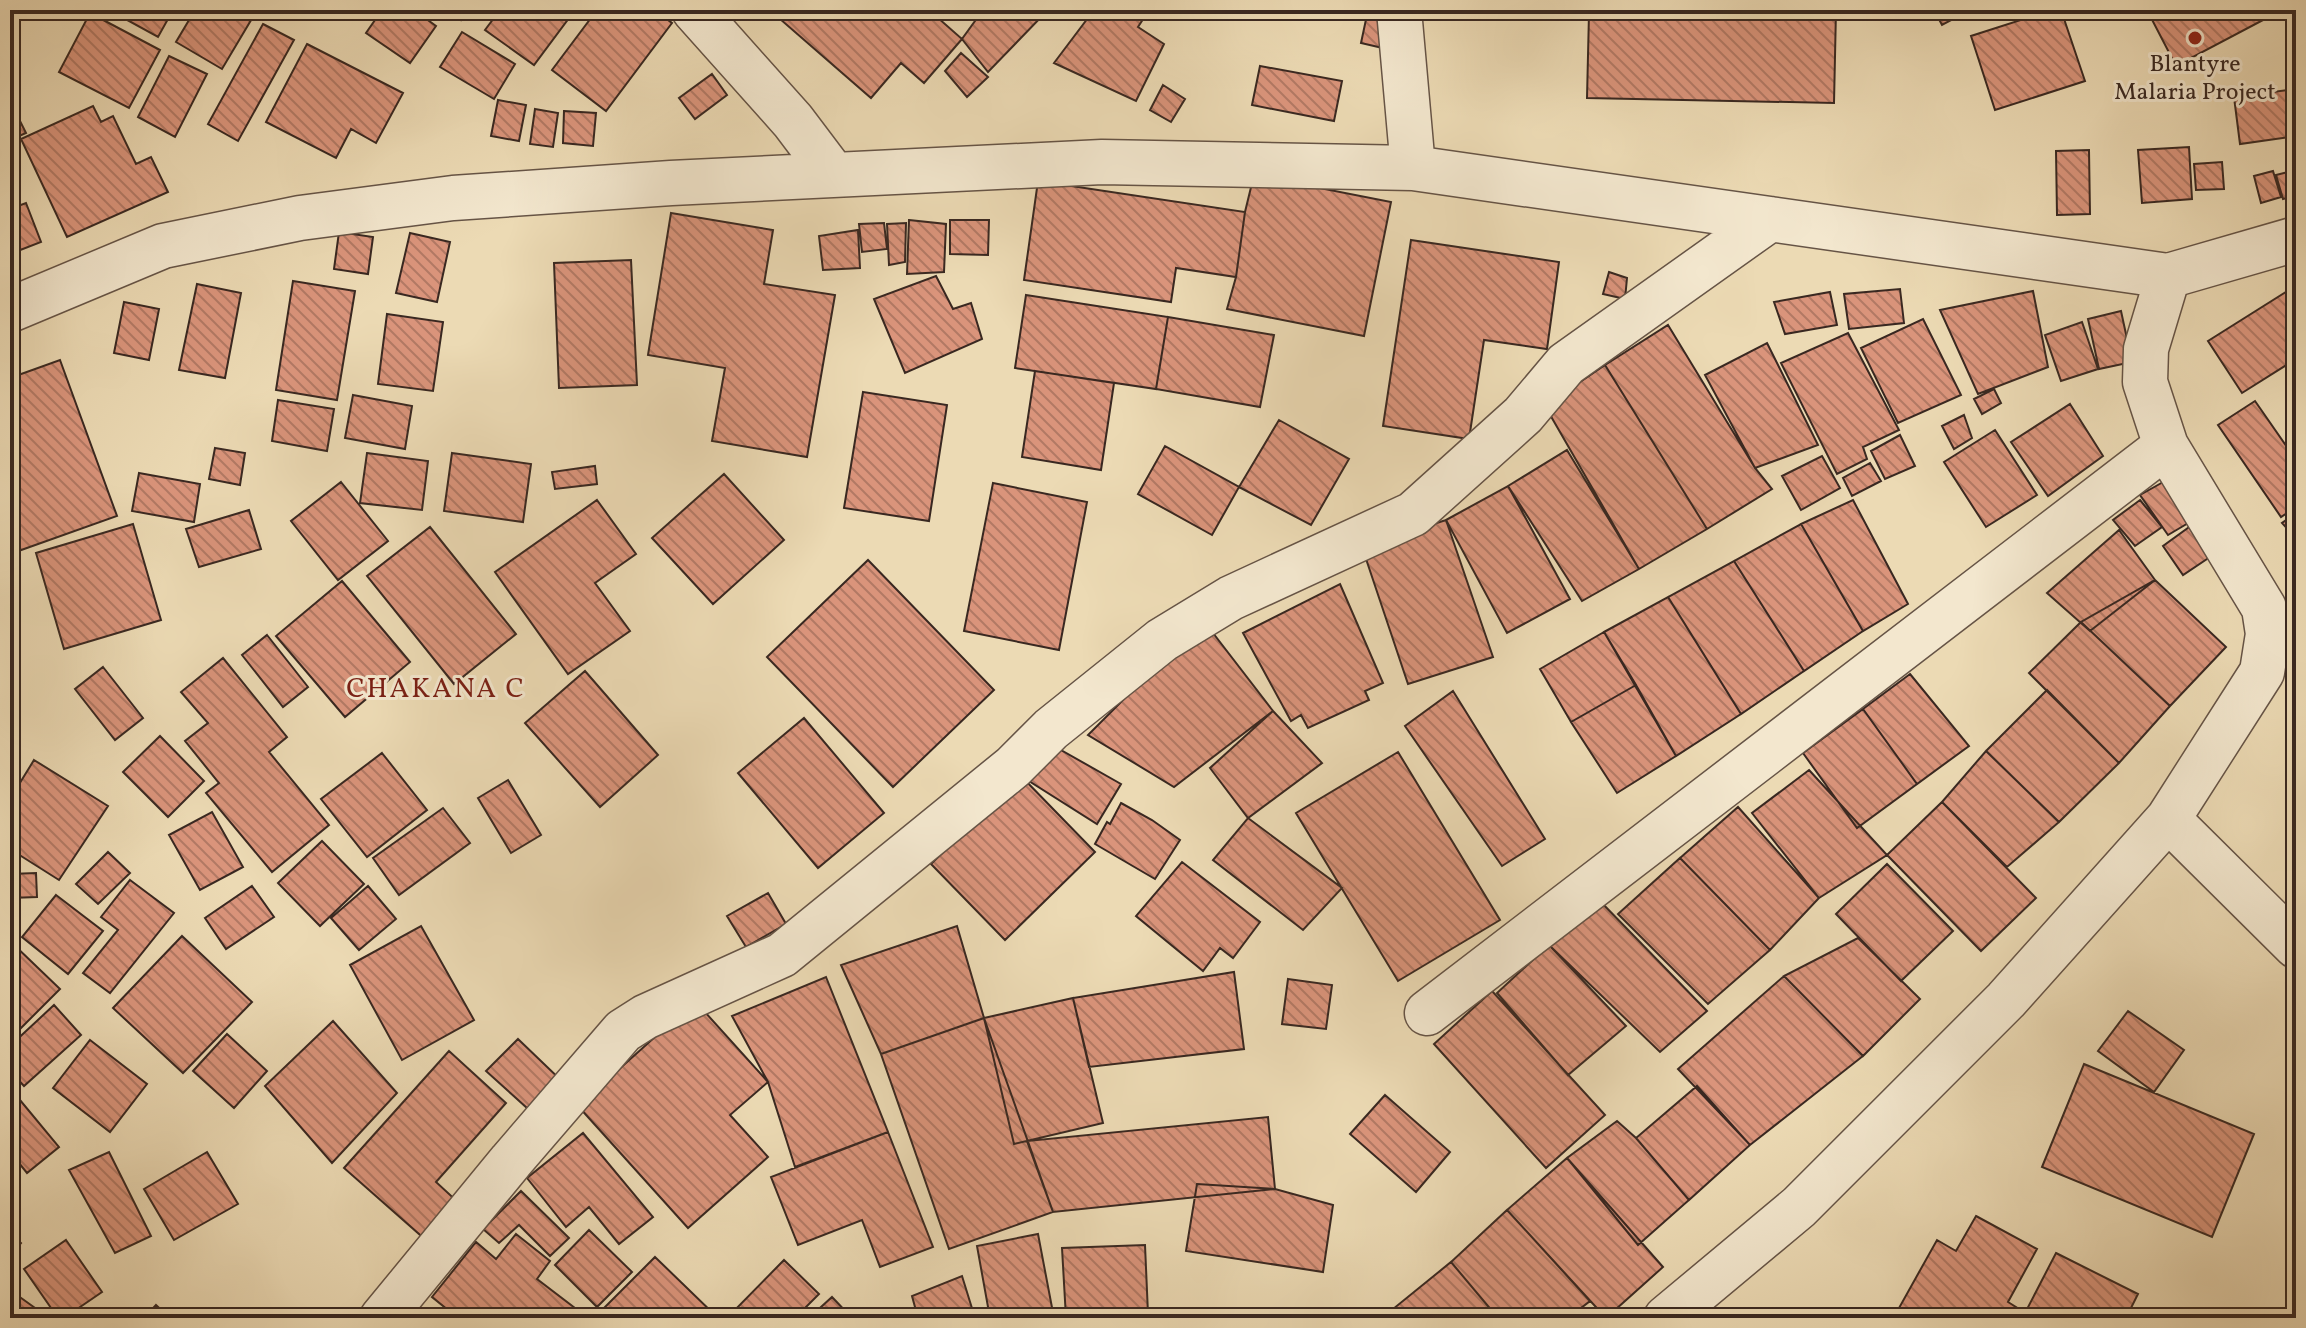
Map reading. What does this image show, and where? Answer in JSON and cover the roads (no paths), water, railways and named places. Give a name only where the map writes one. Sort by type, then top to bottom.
[{"type":"street","points":[[694,10],[793,121],[833,174]]},
{"type":"street","points":[[1399,10],[1413,168]]},
{"type":"street","points":[[10,310],[163,246],[300,218],[453,198],[833,174],[1102,162],[1413,168],[2168,276],[2296,239]]},
{"type":"street","points":[[382,1318],[623,1031],[645,1017],[782,955],[1162,640],[1231,598],[1413,514],[1523,415],[1566,364],[1770,219]]},
{"type":"street","points":[[1666,1318],[1799,1207],[2006,1000],[2168,819],[2262,672],[2268,634],[2264,608],[2166,446],[2145,382],[2146,349],[2168,276]]},
{"type":"street","points":[[1427,1013],[2166,446]]},
{"type":"street","points":[[2168,819],[2296,946]]},
{"type":"place","name":"Blantyre Malaria Project","points":[[2195,38]]},
{"type":"district","name":"CHAKANA C","points":[[436,689]]}]
